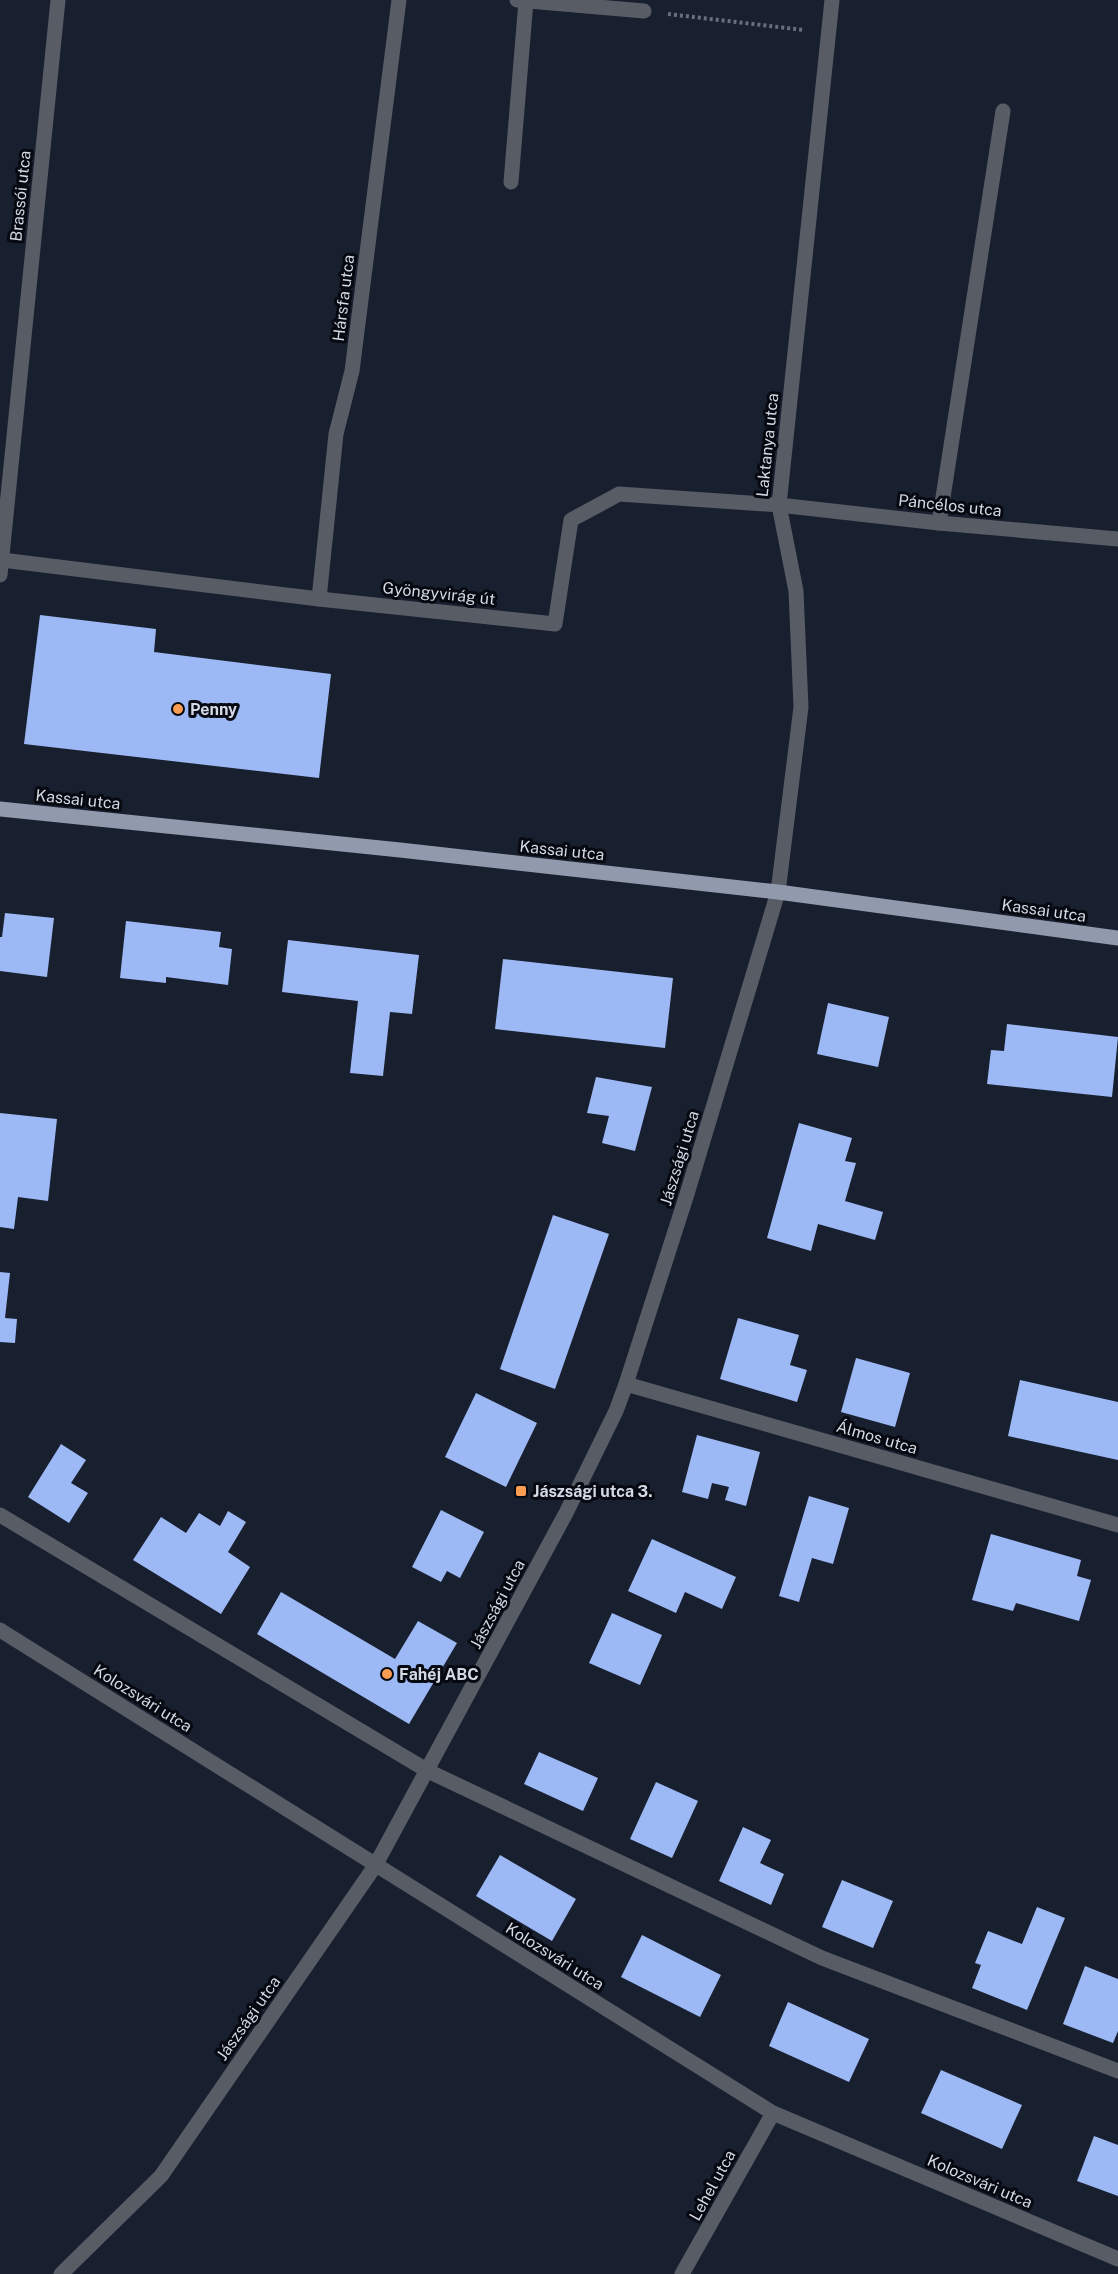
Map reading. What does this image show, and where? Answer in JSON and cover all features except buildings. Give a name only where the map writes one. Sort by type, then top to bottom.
[{"type":"main road","name":"Kassai utca","points":[[0,809],[778,892],[1118,938]]},
{"type":"street","name":"Brassói utca","points":[[1,568],[58,0]]},
{"type":"street","name":"Hársfa utca","points":[[319,599],[336,434],[352,371],[399,0]]},
{"type":"street","points":[[511,182],[521,0],[644,11]]},
{"type":"street","name":"Laktanya utca","points":[[778,892],[801,707],[796,591],[779,505],[832,0]]},
{"type":"street","points":[[939,523],[1003,111]]},
{"type":"street","name":"Gyöngyvirág út","points":[[1,568],[555,624],[571,519],[619,494],[779,505]]},
{"type":"street","name":"Páncélos utca","points":[[779,505],[939,523],[1118,539]]},
{"type":"street","name":"Jászsági utca","points":[[61,2274],[160,2176],[375,1866],[566,1513],[616,1411],[626,1384],[687,1194],[778,892]]},
{"type":"street","name":"Álmos utca","points":[[626,1384],[1118,1525]]},
{"type":"street","points":[[0,1515],[428,1771],[822,1958],[1118,2071]]},
{"type":"street","name":"Kolozsvári utca","points":[[0,1630],[772,2113],[1118,2259]]},
{"type":"street","name":"Lehel utca","points":[[682,2274],[772,2113]]},
{"type":"path","points":[[644,11],[829,33]]},
{"type":"place","name":"Penny","points":[[178,709]]},
{"type":"place","name":"Jászsági utca 3.","points":[[521,1491]]},
{"type":"place","name":"Fahéj ABC","points":[[387,1674]]}]
